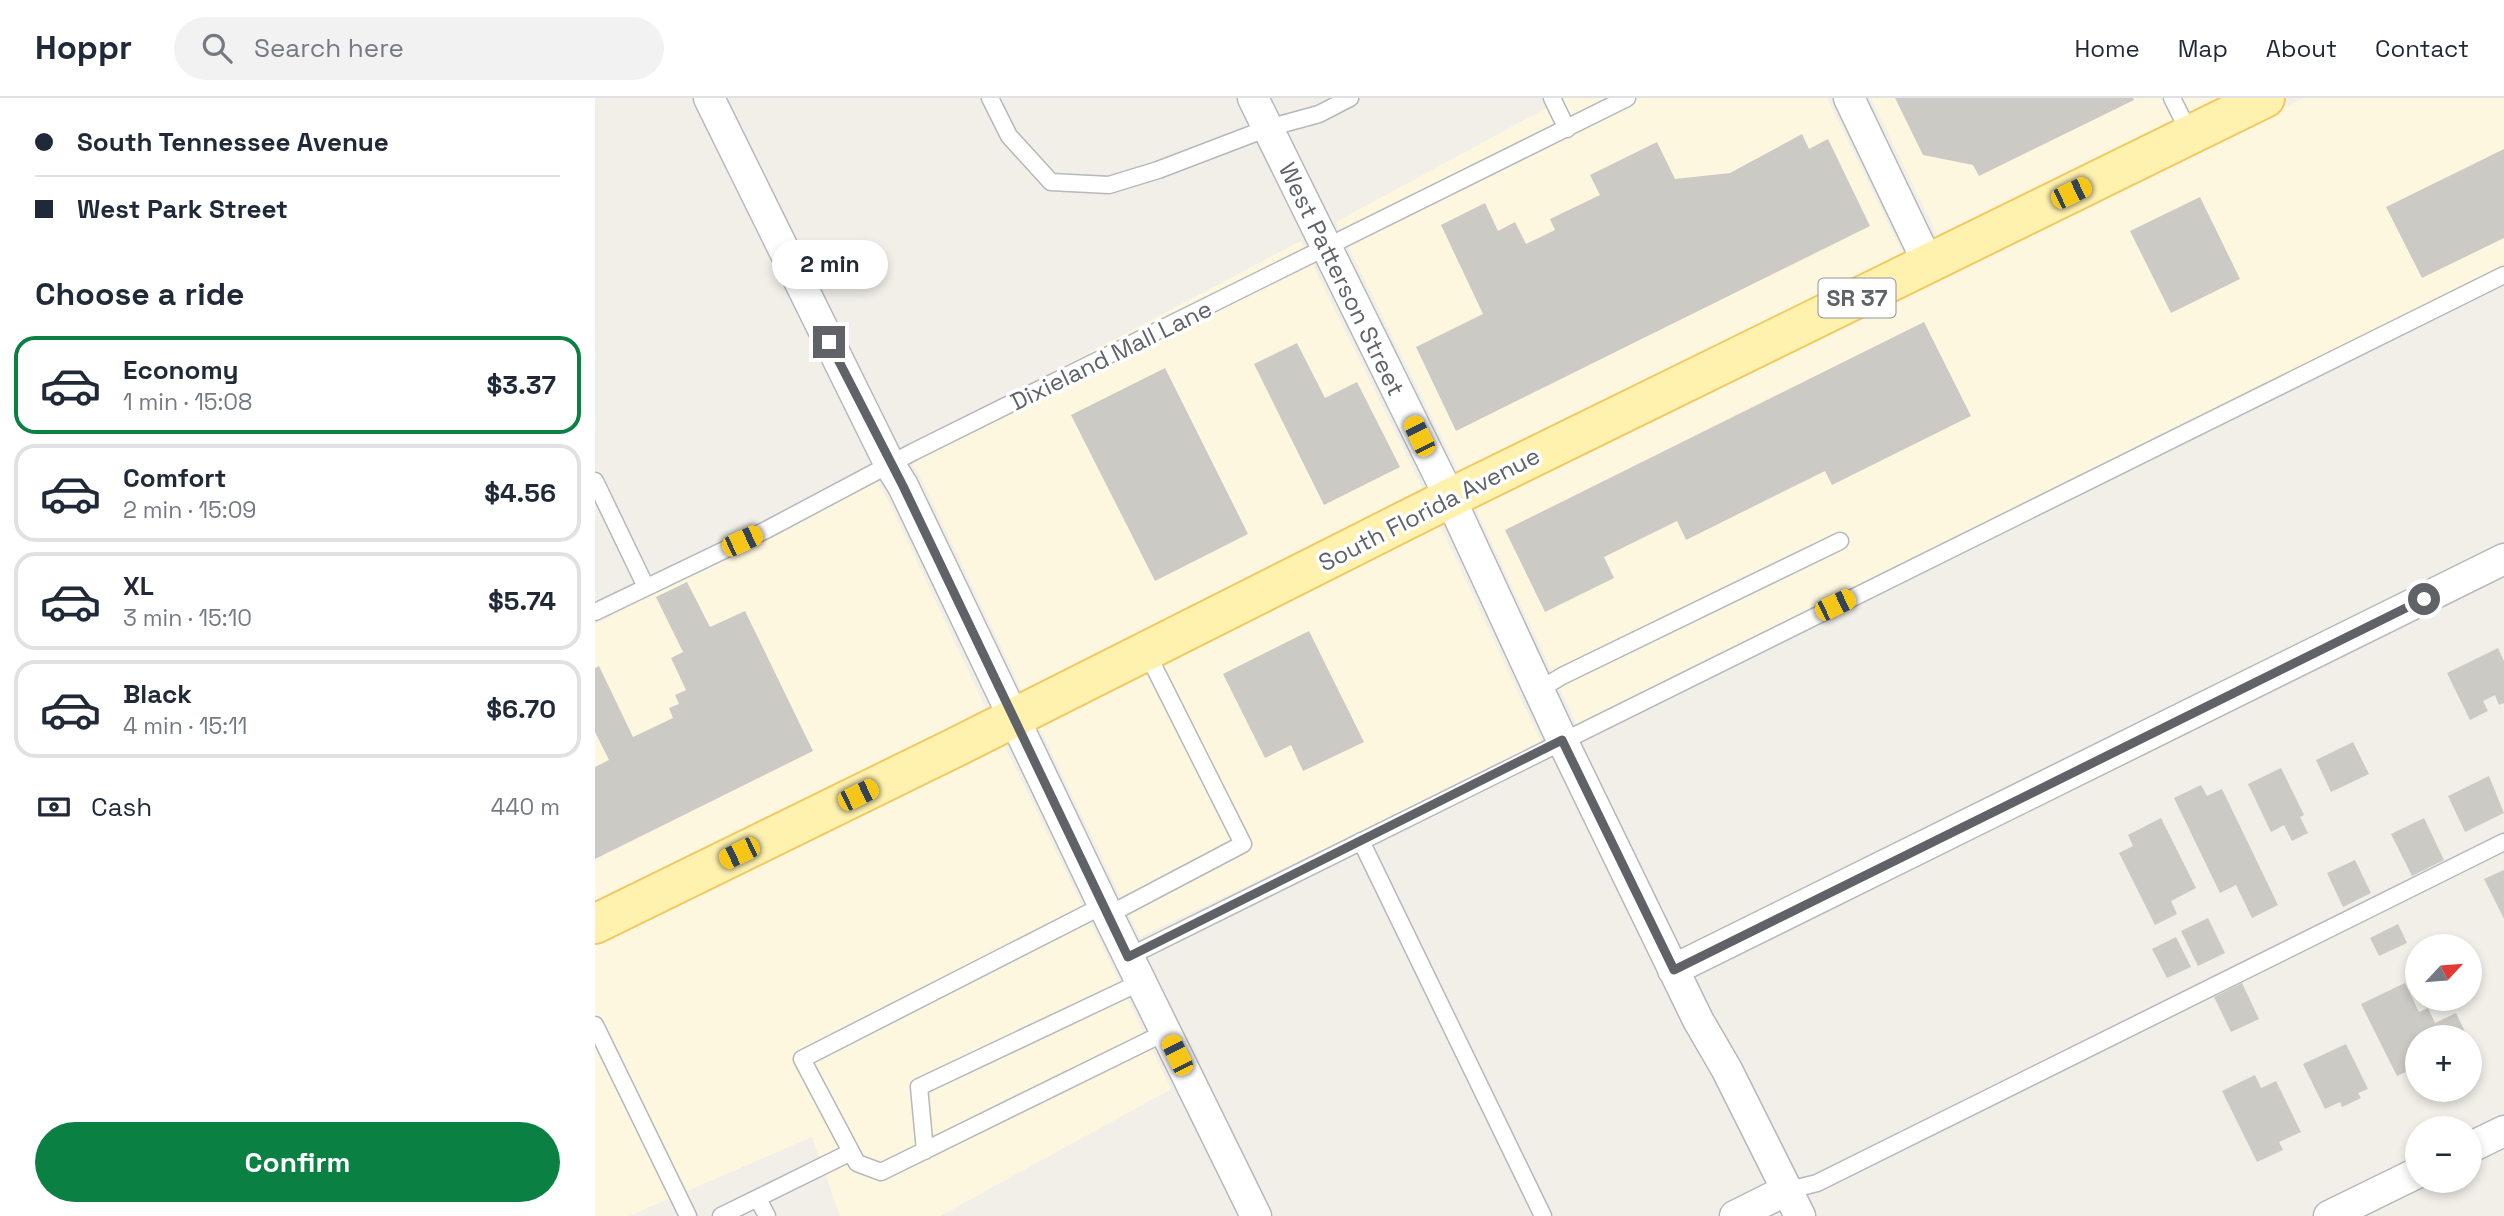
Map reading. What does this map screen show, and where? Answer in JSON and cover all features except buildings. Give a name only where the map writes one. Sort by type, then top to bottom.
[{"type":"main road","name":"South Florida Avenue","points":[[595,924],[1450,498],[2261,99]]},
{"type":"street","points":[[709,98],[890,465],[903,486],[1134,969],[1256,1216]]},
{"type":"street","name":"West Patterson Street","points":[[1253,98],[1450,498],[1562,740],[1674,970],[1800,1216]]},
{"type":"street","points":[[1849,98],[1929,263]]},
{"type":"street","points":[[1674,970],[2504,559]]},
{"type":"street","points":[[2482,1142],[2504,1131]]},
{"type":"street","points":[[2329,1216],[2405,1179]]},
{"type":"street","points":[[1735,1216],[1785,1191]]},
{"type":"lane","points":[[990,98],[1009,136],[1051,182],[1109,185],[1158,170],[1268,128],[1319,114],[1350,98]]},
{"type":"lane","points":[[1552,98],[1567,129]]},
{"type":"lane","name":"Dixieland Mall Lane","points":[[595,612],[766,530],[890,465],[1627,98]]},
{"type":"lane","points":[[2172,98],[2190,134]]},
{"type":"lane","points":[[925,1151],[919,1087],[1361,841],[2504,275]]},
{"type":"lane","points":[[595,481],[646,587]]},
{"type":"lane","points":[[1539,690],[1562,676],[1840,541]]},
{"type":"lane","points":[[1146,651],[1243,844],[802,1059],[857,1163],[881,1172],[1166,1032]]},
{"type":"lane","points":[[1361,841],[1543,1216]]},
{"type":"lane","points":[[1785,1191],[1817,1183],[2504,842]]},
{"type":"lane","points":[[595,1025],[688,1216]]},
{"type":"lane","points":[[721,1216],[851,1152]]},
{"type":"lane","points":[[758,1199],[767,1216]]},
{"type":"shaded area","points":[[1565,98],[1827,98],[1904,256],[1460,474],[1336,222]]},
{"type":"shaded area","points":[[1871,98],[2225,98],[1939,239]]},
{"type":"shaded area","points":[[2304,98],[2504,98],[2504,284],[1578,727],[1474,505]]},
{"type":"shaded area","points":[[1301,241],[1424,491],[1023,693],[921,478],[904,450]]},
{"type":"shaded area","points":[[869,468],[886,496],[987,711],[595,904],[595,625]]},
{"type":"shaded area","points":[[1439,523],[1542,744],[1140,937],[1038,724]]},
{"type":"shaded area","points":[[1003,742],[1171,1089],[940,1216],[840,1216],[812,1137],[629,1216],[595,1216],[595,943]]},
{"type":"route","points":[[829,342],[903,486],[1128,957],[1562,740],[1674,970],[2424,599]]}]
